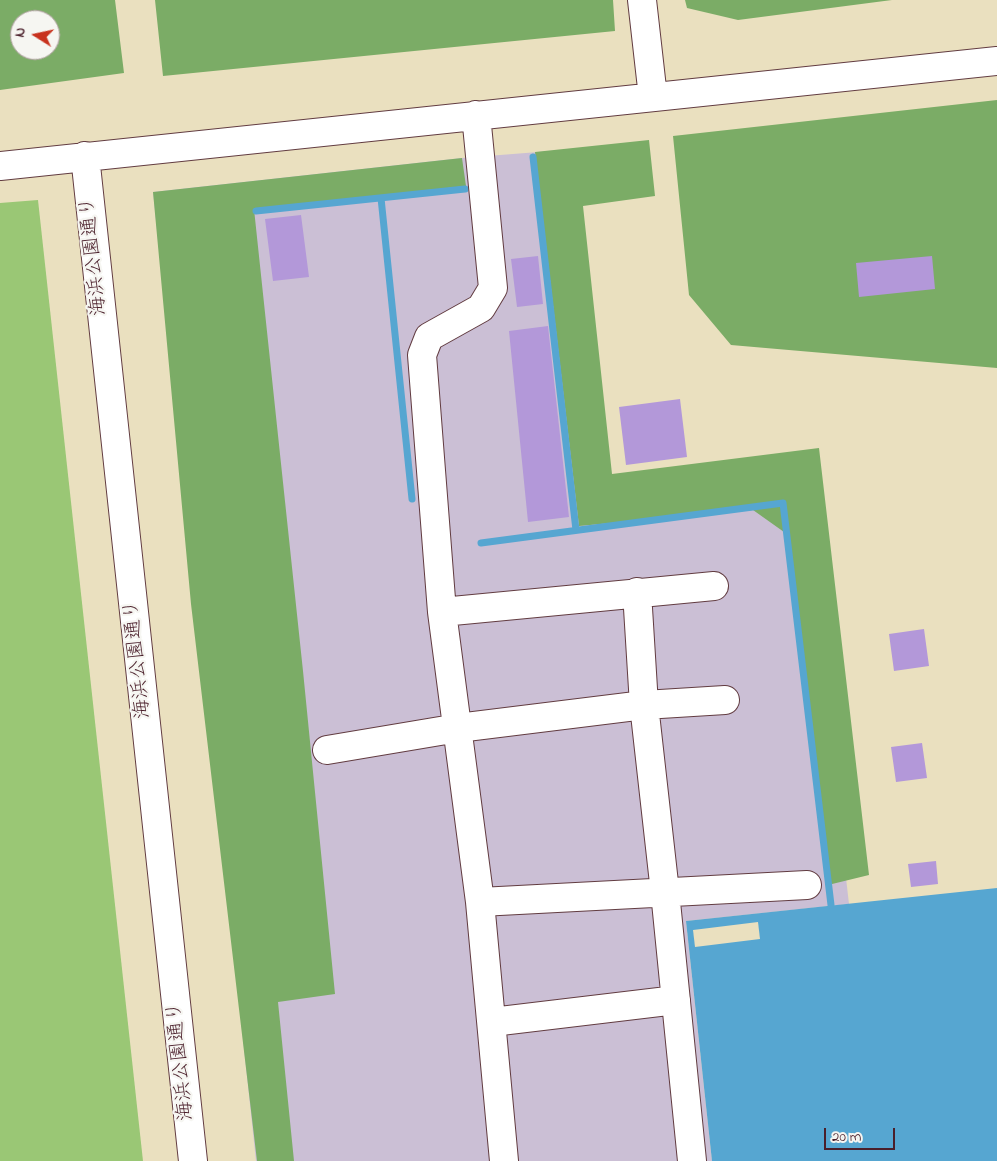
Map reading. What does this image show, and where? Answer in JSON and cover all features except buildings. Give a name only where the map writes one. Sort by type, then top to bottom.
[{"type":"street","points":[[642,0],[653,97]]},
{"type":"street","points":[[0,166],[997,61]]},
{"type":"street","points":[[476,115],[493,288],[481,308],[429,337],[422,355],[442,612],[480,902],[504,1161]]},
{"type":"street","name":"海浜公園通り","points":[[84,156],[193,1161]]},
{"type":"street","points":[[442,612],[714,586]]},
{"type":"street","points":[[637,592],[644,705],[692,1161]]},
{"type":"street","points":[[327,750],[458,728],[644,705],[725,700]]},
{"type":"street","points":[[480,902],[807,885]]},
{"type":"street","points":[[492,1022],[676,1000]]},
{"type":"shaded area","points":[[551,151],[591,503],[800,479],[849,904],[686,921],[712,1161],[256,1161],[153,192],[462,158]]},
{"type":"green space","points":[[0,0],[115,0],[124,73],[0,90]]},
{"type":"green space","points":[[155,0],[613,0],[615,31],[163,76]]},
{"type":"green space","points":[[685,0],[892,0],[738,20],[687,8]]},
{"type":"green space","points":[[997,100],[997,368],[731,345],[689,295],[673,136]]},
{"type":"green space","points":[[649,140],[655,196],[583,206],[612,474],[819,448],[869,875],[828,885],[784,532],[753,510],[579,526],[535,152]]},
{"type":"green space","points":[[462,158],[466,186],[254,209],[335,994],[278,1002],[294,1161],[257,1161],[191,604],[153,192]]},
{"type":"green space","points":[[38,200],[143,1161],[0,1161],[0,203]]},
{"type":"water","points":[[997,888],[997,1161],[712,1161],[686,921]]},
{"type":"pier","points":[[758,922],[760,939],[695,947],[693,930]]},
{"type":"waterway","points":[[533,157],[576,530]]},
{"type":"waterway","points":[[256,211],[465,189]]},
{"type":"waterway","points":[[381,198],[412,499]]},
{"type":"waterway","points":[[481,543],[783,503],[831,905]]}]
